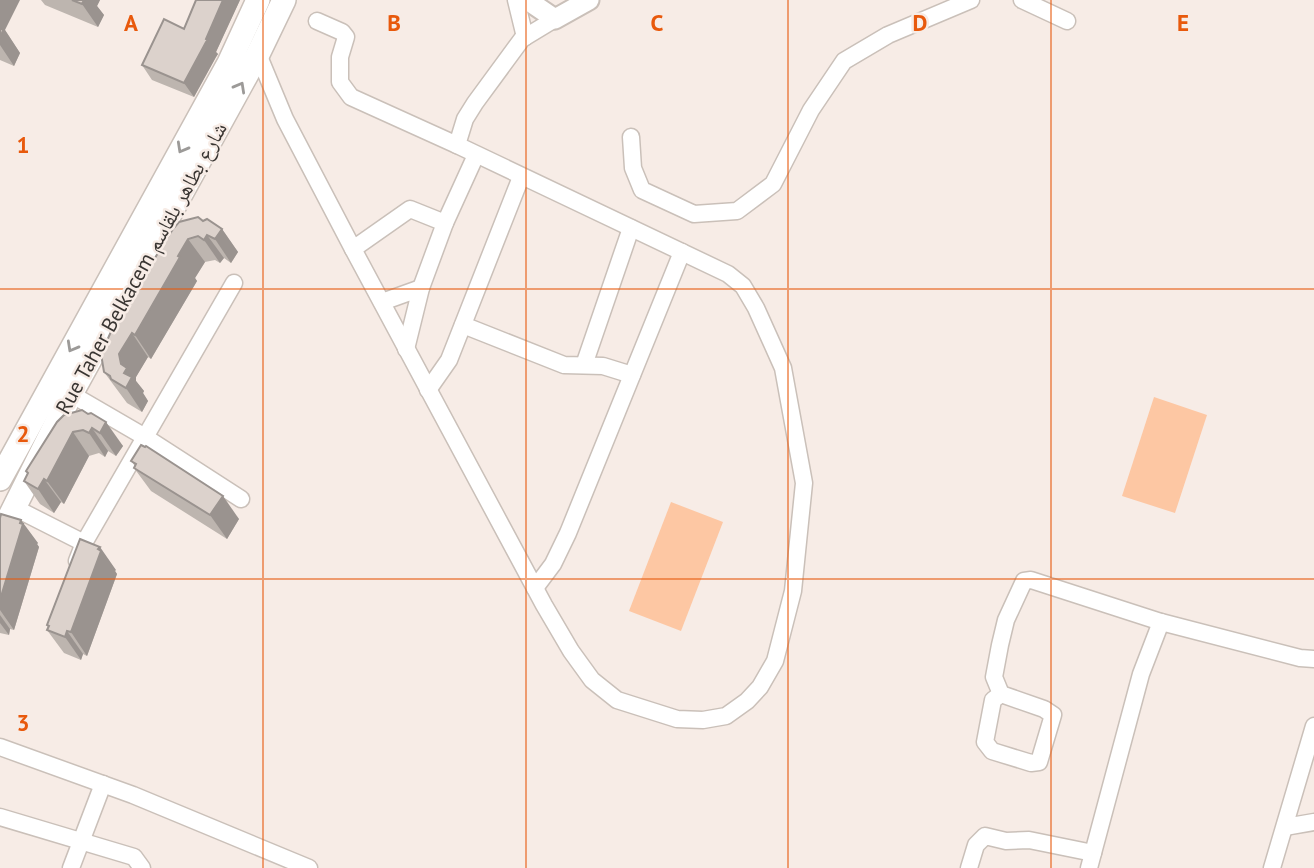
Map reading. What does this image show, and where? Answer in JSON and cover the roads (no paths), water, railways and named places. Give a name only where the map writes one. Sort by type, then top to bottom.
[{"type":"main road","name":"Rue Taher Belkacem شارع بطاهر بلقاسم","points":[[0,479],[229,63],[258,0]]},
{"type":"main road","name":"Rue Taher Belkacem شارع بطاهر بلقاسم","points":[[0,536],[71,394],[258,54],[284,0]]},
{"type":"street","points":[[516,0],[525,37]]},
{"type":"street","points":[[527,0],[555,19]]},
{"type":"street","points":[[457,145],[465,119],[475,103],[525,37],[589,0]]},
{"type":"street","points":[[631,137],[633,168],[642,190],[694,214],[737,211],[773,184],[811,110],[844,61],[888,35],[971,0]]},
{"type":"street","points":[[1022,0],[1067,21]]},
{"type":"street","points":[[258,54],[285,118],[353,249],[571,651],[592,680],[617,699],[677,719],[703,720],[726,716],[747,701],[760,687],[775,661],[793,591],[804,483],[783,368],[756,308],[743,286],[728,274],[351,97],[340,82],[340,57],[346,37],[342,32],[317,21]]},
{"type":"street","points":[[406,349],[421,288],[445,223],[475,155]]},
{"type":"street","points":[[428,390],[449,360],[521,177]]},
{"type":"street","points":[[353,249],[410,209],[445,223]]},
{"type":"street","points":[[584,365],[631,228]]},
{"type":"street","points":[[535,587],[553,564],[568,533],[682,252]]},
{"type":"street","points":[[69,579],[84,543],[234,283]]},
{"type":"street","points":[[382,302],[421,288]]},
{"type":"street","points":[[463,325],[564,365],[603,366],[632,375]]},
{"type":"street","points":[[71,394],[145,437],[241,499]]},
{"type":"street","points":[[13,507],[84,543]]},
{"type":"street","points":[[1001,694],[993,700],[985,742],[992,751],[1031,763],[1039,762],[1053,715],[1044,709],[1001,694],[994,677],[1006,620],[1024,582],[1031,580],[1161,622],[1300,658],[1314,659]]},
{"type":"street","points":[[968,868],[976,845],[985,836],[1006,841],[1029,840],[1091,861],[1141,674],[1161,622]]},
{"type":"street","points":[[1272,868],[1314,726]]},
{"type":"street","points":[[0,747],[103,784],[309,868]]},
{"type":"street","points":[[71,868],[103,784]]},
{"type":"street","points":[[0,817],[134,857],[142,868]]},
{"type":"street","points":[[1285,827],[1314,822]]}]
